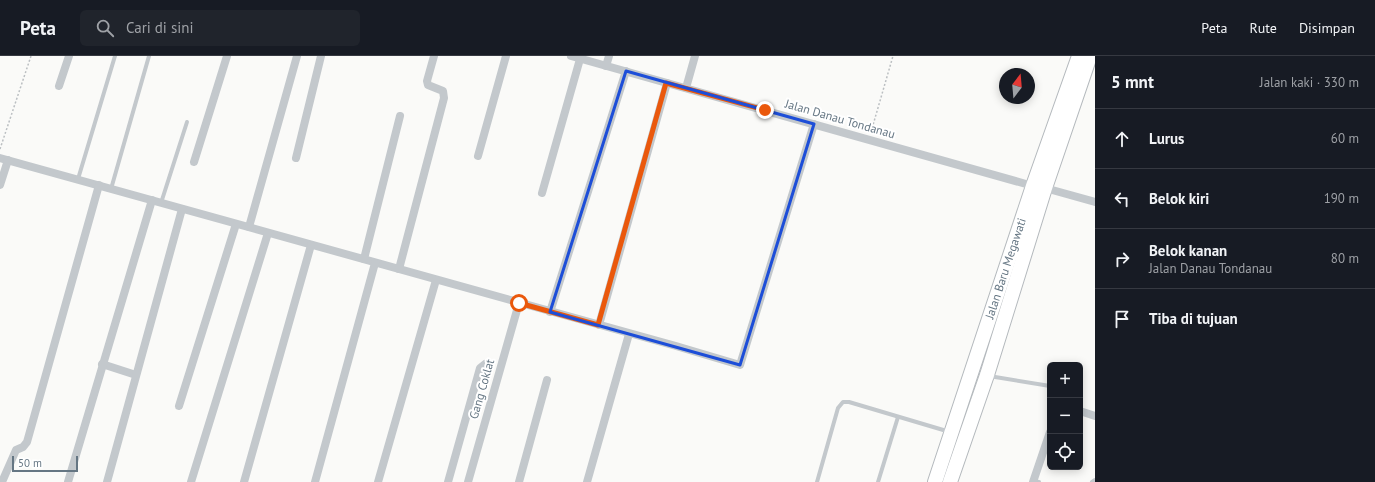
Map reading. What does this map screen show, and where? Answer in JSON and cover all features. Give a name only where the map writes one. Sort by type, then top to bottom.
[{"type":"highway","name":"Jalan Baru Megawati","points":[[950,482],[987,375],[1039,187],[1079,56]]},
{"type":"highway","name":"Jalan Baru Megawati","points":[[935,482],[943,455],[1039,187],[1090,56]]},
{"type":"highway","points":[[943,455],[959,458]]},
{"type":"street","points":[[59,86],[69,56]]},
{"type":"street","points":[[194,162],[227,56]]},
{"type":"street","points":[[249,227],[297,56]]},
{"type":"street","points":[[296,158],[321,56]]},
{"type":"street","points":[[399,269],[444,98],[443,91],[428,85],[427,81],[434,56]]},
{"type":"street","points":[[478,156],[506,56]]},
{"type":"street","name":"Jalan Danau Tondanau","points":[[571,56],[1095,202]]},
{"type":"street","points":[[606,66],[609,56]]},
{"type":"street","points":[[686,88],[695,56]]},
{"type":"street","points":[[542,193],[580,58]]},
{"type":"street","points":[[550,312],[626,71]]},
{"type":"street","points":[[598,325],[666,83]]},
{"type":"street","points":[[364,259],[400,116]]},
{"type":"street","points":[[0,184],[4,159],[740,365],[814,124]]},
{"type":"street","points":[[2,482],[16,450],[23,447],[27,442],[99,185]]},
{"type":"street","points":[[68,482],[152,200]]},
{"type":"street","points":[[106,482],[182,209]]},
{"type":"street","points":[[179,406],[236,224]]},
{"type":"street","points":[[191,482],[268,233]]},
{"type":"street","points":[[244,482],[311,245]]},
{"type":"street","points":[[315,482],[375,263]]},
{"type":"street","points":[[378,482],[436,280]]},
{"type":"street","name":"Gang Coklat","points":[[468,482],[519,303]]},
{"type":"street","points":[[587,482],[629,334]]},
{"type":"street","points":[[102,364],[136,375]]},
{"type":"street","points":[[448,482],[480,368],[485,364]]},
{"type":"street","points":[[519,482],[547,380]]},
{"type":"street","points":[[1083,413],[1095,416]]},
{"type":"street","points":[[1035,482],[1049,434]]},
{"type":"lane","points":[[78,179],[115,56]]},
{"type":"lane","points":[[111,189],[149,56]]},
{"type":"lane","points":[[161,203],[187,122]]},
{"type":"lane","points":[[987,375],[1047,385]]},
{"type":"lane","points":[[817,482],[838,408],[843,402],[849,402],[952,432]]},
{"type":"lane","points":[[878,482],[898,416]]},
{"type":"path","points":[[0,150],[31,56]]},
{"type":"path","points":[[869,140],[893,56]]},
{"type":"highlighted area","points":[[626,71],[814,124],[740,365],[550,312]]},
{"type":"route","points":[[519,303],[598,325],[666,83],[765,110]]}]
